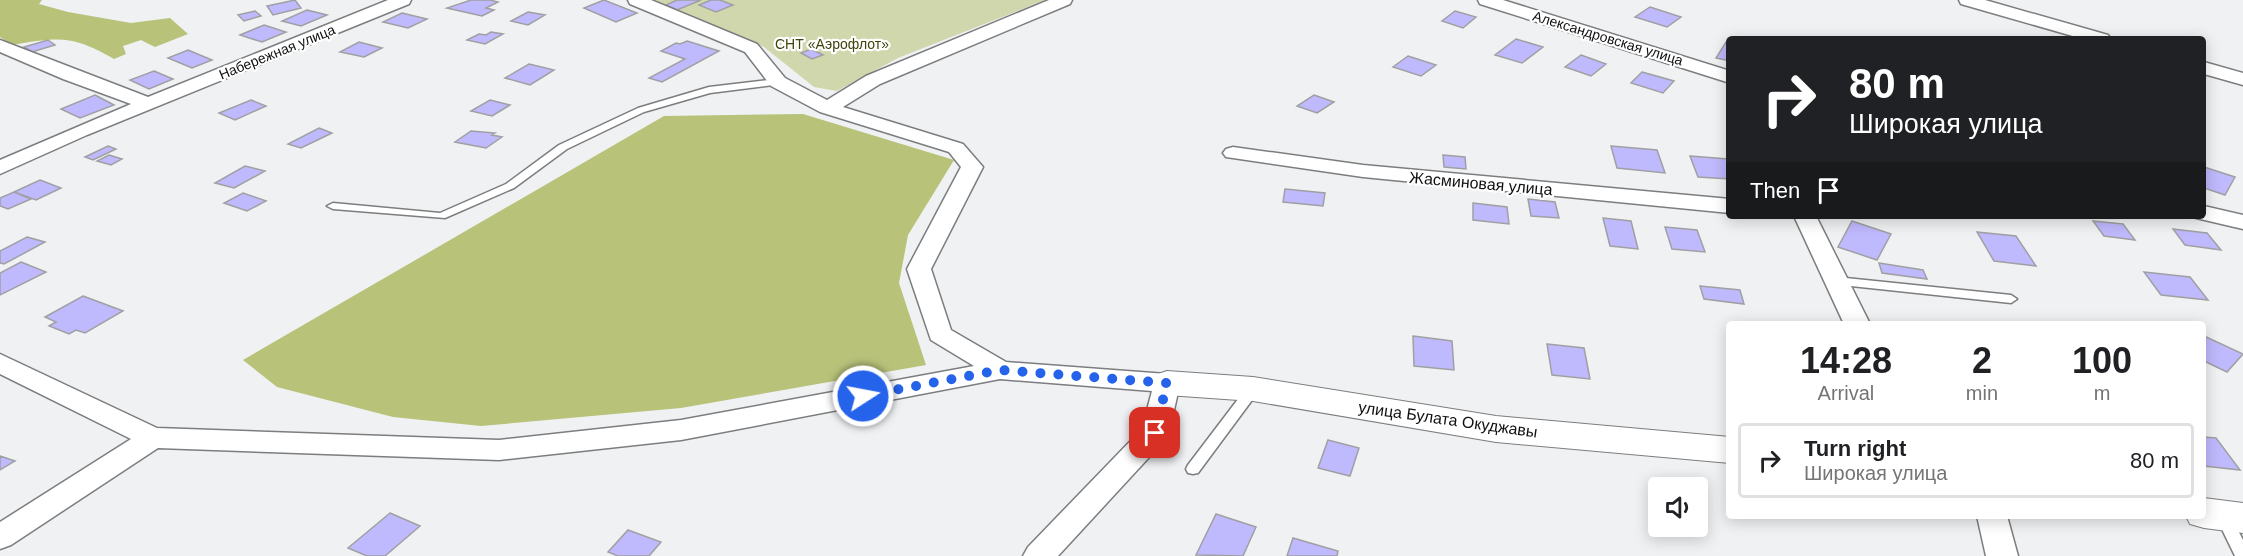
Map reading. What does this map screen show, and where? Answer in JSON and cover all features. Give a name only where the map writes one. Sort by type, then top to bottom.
[{"type":"street","name":"Набережная улица","points":[[0,168],[80,131],[403,0]]},
{"type":"street","points":[[636,0],[752,48],[778,82],[827,108],[956,148],[972,167],[919,269],[940,334],[1000,370]]},
{"type":"street","points":[[827,108],[873,80],[1064,0]]},
{"type":"street","name":"Александровская улица","points":[[1486,0],[1726,76]]},
{"type":"street","points":[[1967,0],[2092,36]]},
{"type":"street","points":[[0,45],[70,75],[150,104]]},
{"type":"street","points":[[2206,69],[2243,79]]},
{"type":"street","name":"Жасминовая улица","points":[[1233,153],[1363,171],[1726,206]]},
{"type":"street","points":[[2206,213],[2243,222]]},
{"type":"street","points":[[1806,219],[1856,321]]},
{"type":"street","points":[[0,363],[153,438],[499,450],[681,430],[1000,370],[1167,383],[1155,433],[1039,556]]},
{"type":"street","name":"улица Булата Окуджавы","points":[[1167,383],[1253,389],[1496,429],[1726,450]]},
{"type":"street","points":[[0,537],[153,438]]},
{"type":"street","points":[[1993,519],[2002,556]]},
{"type":"lane","points":[[333,206],[441,216],[510,186],[563,147],[641,110],[709,90],[778,82]]},
{"type":"lane","points":[[1836,281],[2011,299]]},
{"type":"lane","points":[[1192,469],[1253,389]]},
{"type":"lane","points":[[2223,516],[2243,556]]},
{"type":"green space","points":[[0,0],[42,0],[39,4],[68,12],[131,23],[170,18],[188,34],[155,47],[141,40],[123,46],[126,54],[114,59],[87,46],[65,40],[42,40],[12,45],[0,37]]},
{"type":"green space","name":"СНТ «Аэрофлот»","points":[[648,0],[1045,0],[898,58],[837,91],[814,87],[764,47]]},
{"type":"green space","points":[[803,114],[954,160],[908,235],[899,283],[926,365],[681,408],[481,426],[393,417],[277,387],[243,360],[664,116]]},
{"type":"building","points":[[295,0],[301,8],[273,15],[267,6]]},
{"type":"building","points":[[471,0],[498,2],[486,8],[494,10],[482,16],[447,8]]},
{"type":"building","points":[[604,0],[637,13],[616,22],[584,8]]},
{"type":"building","points":[[677,0],[701,0],[677,10],[666,5]]},
{"type":"building","points":[[711,0],[720,0],[733,5],[716,12],[699,5]]},
{"type":"building","points":[[1650,7],[1681,17],[1667,27],[1635,17]]},
{"type":"building","points":[[307,10],[327,15],[301,26],[282,21]]},
{"type":"building","points":[[255,11],[261,16],[244,21],[238,15]]},
{"type":"building","points":[[1455,11],[1476,17],[1463,28],[1442,21]]},
{"type":"building","points":[[528,12],[545,15],[528,25],[511,21]]},
{"type":"building","points":[[402,13],[427,19],[408,28],[383,22]]},
{"type":"building","points":[[264,25],[286,32],[262,42],[240,35]]},
{"type":"building","points":[[491,32],[503,34],[485,44],[467,40],[479,34],[486,35]]},
{"type":"building","points":[[1516,39],[1543,47],[1522,63],[1495,55]]},
{"type":"building","points":[[48,40],[55,45],[32,52],[24,47]]},
{"type":"building","points":[[687,41],[719,51],[662,82],[649,78],[685,59],[661,51],[676,43]]},
{"type":"building","points":[[359,42],[382,48],[364,57],[340,52]]},
{"type":"building","points":[[1726,42],[1726,60],[1716,58]]},
{"type":"building","points":[[811,49],[823,55],[812,59],[801,53]]},
{"type":"building","points":[[188,50],[212,60],[192,68],[168,58]]},
{"type":"building","points":[[1581,55],[1606,64],[1591,76],[1565,67]]},
{"type":"building","points":[[1408,56],[1436,65],[1421,76],[1393,67]]},
{"type":"building","points":[[529,64],[554,70],[530,85],[505,78]]},
{"type":"building","points":[[154,71],[173,79],[149,89],[130,80]]},
{"type":"building","points":[[1642,72],[1674,81],[1663,93],[1631,83]]},
{"type":"building","points":[[95,95],[114,105],[80,118],[61,109]]},
{"type":"building","points":[[1314,95],[1334,102],[1317,113],[1297,106]]},
{"type":"building","points":[[251,100],[266,106],[235,120],[219,113]]},
{"type":"building","points":[[490,100],[510,105],[492,116],[471,111]]},
{"type":"building","points":[[319,128],[332,133],[301,148],[288,144]]},
{"type":"building","points":[[471,131],[495,133],[492,135],[502,137],[486,148],[455,142]]},
{"type":"building","points":[[108,146],[116,149],[93,160],[85,157]]},
{"type":"building","points":[[1611,146],[1657,150],[1665,173],[1617,168]]},
{"type":"building","points":[[109,155],[122,159],[111,165],[97,161]]},
{"type":"building","points":[[1443,155],[1465,157],[1466,169],[1444,167]]},
{"type":"building","points":[[1690,156],[1726,159],[1726,179],[1698,177]]},
{"type":"building","points":[[245,166],[265,171],[234,188],[215,183]]},
{"type":"building","points":[[2206,168],[2235,177],[2225,195],[2206,189]]},
{"type":"building","points":[[40,180],[61,188],[36,200],[14,192]]},
{"type":"building","points":[[1285,189],[1325,193],[1323,206],[1283,202]]},
{"type":"building","points":[[14,192],[31,199],[8,209],[0,206],[0,198]]},
{"type":"building","points":[[243,193],[266,201],[247,211],[224,203]]},
{"type":"building","points":[[1528,199],[1555,202],[1559,218],[1531,216]]},
{"type":"building","points":[[1473,203],[1507,207],[1509,224],[1473,220]]},
{"type":"building","points":[[1603,218],[1631,221],[1638,249],[1610,246]]},
{"type":"building","points":[[1852,221],[1891,234],[1877,260],[1838,247]]},
{"type":"building","points":[[2093,221],[2123,224],[2135,240],[2104,236]]},
{"type":"building","points":[[1665,227],[1697,230],[1705,252],[1672,249]]},
{"type":"building","points":[[2173,229],[2207,233],[2221,250],[2185,245]]},
{"type":"building","points":[[1977,232],[2016,236],[2036,266],[1994,261]]},
{"type":"building","points":[[27,237],[45,242],[4,264],[0,263],[0,251]]},
{"type":"building","points":[[21,262],[46,272],[0,295],[0,273]]},
{"type":"building","points":[[1879,263],[1923,270],[1927,279],[1882,273]]},
{"type":"building","points":[[2144,272],[2190,277],[2208,300],[2161,295]]},
{"type":"building","points":[[1700,286],[1740,290],[1744,304],[1704,299]]},
{"type":"building","points":[[83,296],[123,311],[85,333],[76,330],[69,334],[49,326],[56,322],[45,317]]},
{"type":"building","points":[[1413,336],[1452,341],[1454,370],[1414,366]]},
{"type":"building","points":[[2206,337],[2243,354],[2227,372],[2206,362]]},
{"type":"building","points":[[1547,344],[1584,348],[1590,379],[1552,375]]},
{"type":"building","points":[[2206,437],[2216,438],[2240,470],[2206,466]]},
{"type":"building","points":[[1328,440],[1359,448],[1350,476],[1318,468]]},
{"type":"building","points":[[0,456],[15,461],[0,470]]},
{"type":"building","points":[[390,513],[420,526],[385,556],[367,556],[348,548]]},
{"type":"building","points":[[1216,514],[1256,527],[1243,556],[1196,555]]},
{"type":"building","points":[[628,530],[661,542],[649,556],[618,556],[608,552]]},
{"type":"building","points":[[1293,538],[1338,551],[1337,556],[1287,556]]},
{"type":"route","points":[[863,396],[1000,370],[1167,383],[1155,433]]}]
